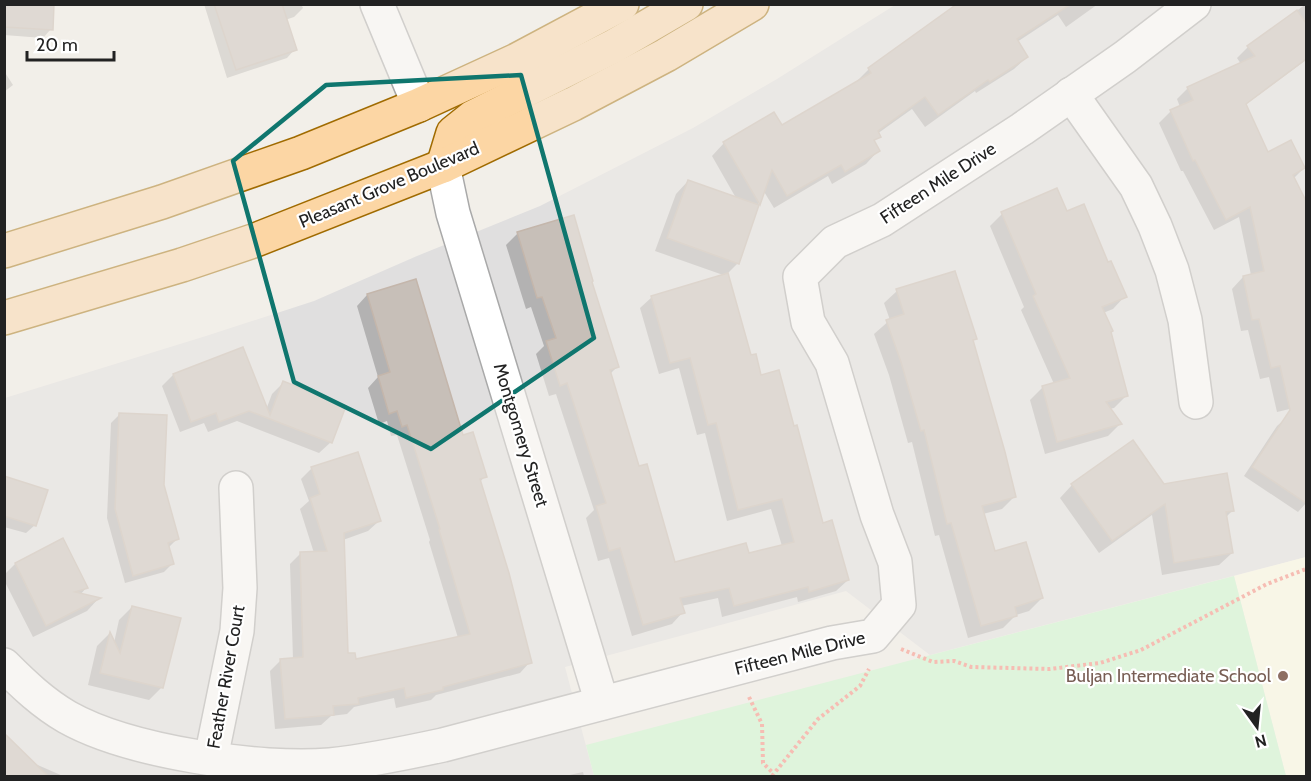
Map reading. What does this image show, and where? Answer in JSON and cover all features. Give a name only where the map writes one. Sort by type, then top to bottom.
[{"type":"main road","points":[[4,251],[173,199],[301,153],[419,105],[517,60],[622,4]]},
{"type":"main road","points":[[442,166],[453,133],[473,117],[614,46],[686,4]]},
{"type":"main road","name":"Pleasant Grove Boulevard","points":[[4,318],[182,265],[253,241],[442,166],[573,104],[666,55],[752,4]]},
{"type":"street","points":[[377,4],[419,105]]},
{"type":"street","name":"Fifteen Mile Drive","points":[[4,665],[29,691],[68,718],[114,736],[211,758],[267,765],[329,765],[375,759],[443,745],[832,643],[873,636],[899,605],[895,562],[877,514],[832,363],[808,322],[800,277],[835,242],[882,220],[1022,129],[1194,4]]},
{"type":"street","points":[[1071,94],[1136,186],[1155,226],[1172,270],[1185,320],[1196,402]]},
{"type":"street","name":"Montgomery Street","points":[[442,166],[453,213],[602,703]]},
{"type":"street","name":"Feather River Court","points":[[211,758],[237,631],[240,588],[236,488]]},
{"type":"path","points":[[739,667],[746,691],[762,724],[763,763],[773,775],[818,719],[860,686],[871,666],[873,636],[933,662],[954,661],[971,667],[1050,669],[1100,663],[1142,650],[1267,584],[1306,569]]},
{"type":"highlighted area","points":[[521,75],[594,338],[431,449],[294,382],[233,161],[326,85]]},
{"type":"shaded area","points":[[895,5],[1306,5],[1306,557],[930,655],[846,591],[565,667],[594,776],[5,776],[5,398],[314,301],[540,206],[693,128],[777,79]]},
{"type":"shaded area","name":"Buljan Intermediate School","points":[[1306,557],[1306,776],[1286,776],[1234,576]]},
{"type":"green space","points":[[1234,576],[1286,776],[594,776],[586,745]]},
{"type":"building","points":[[4,4],[54,4],[53,30],[4,27]]},
{"type":"building","points":[[214,4],[282,4],[297,50],[236,70]]},
{"type":"building","points":[[957,4],[1071,4],[1017,39],[1028,57],[990,82],[988,80],[938,115],[925,97],[878,131],[881,137],[874,140],[880,151],[845,172],[841,165],[787,196],[772,170],[760,205],[723,142],[774,112],[782,125],[871,73],[868,68]]},
{"type":"building","points":[[1297,10],[1306,23],[1306,59],[1246,104],[1268,152],[1291,140],[1305,168],[1293,175],[1306,201],[1306,503],[1252,467],[1290,410],[1280,366],[1271,368],[1259,319],[1252,320],[1243,276],[1264,271],[1250,207],[1226,220],[1195,160],[1193,161],[1170,110],[1193,100],[1187,87],[1255,56],[1247,46]]},
{"type":"building","points":[[688,180],[759,205],[739,264],[667,238]]},
{"type":"building","points":[[1057,188],[1067,211],[1084,204],[1108,262],[1111,261],[1127,297],[1102,307],[1113,331],[1111,332],[1128,396],[1106,402],[1122,424],[1057,442],[1042,386],[1070,378],[1033,296],[1036,294],[1001,212]]},
{"type":"building","points":[[574,215],[619,367],[610,370],[639,466],[647,464],[675,562],[746,543],[749,553],[794,542],[782,499],[738,510],[716,423],[708,425],[690,358],[670,363],[651,296],[728,273],[751,355],[756,354],[761,375],[779,370],[794,426],[797,425],[823,523],[832,520],[849,580],[809,592],[808,587],[734,606],[729,588],[680,598],[685,613],[643,625],[620,548],[609,551],[596,506],[606,503],[567,383],[560,386],[546,341],[556,338],[542,297],[537,298],[517,232]]},
{"type":"building","points":[[955,271],[977,339],[973,340],[1016,497],[982,506],[995,551],[1026,542],[1043,598],[1015,607],[1017,616],[981,626],[951,523],[947,524],[924,430],[921,431],[886,320],[904,314],[896,289]]},
{"type":"building","points":[[416,279],[463,435],[473,432],[487,477],[480,479],[509,573],[532,663],[443,687],[443,690],[406,698],[404,688],[358,698],[359,704],[333,706],[334,715],[285,719],[280,659],[303,657],[300,552],[327,551],[310,498],[320,494],[311,467],[358,452],[381,521],[344,533],[348,653],[355,653],[356,659],[470,634],[407,425],[402,427],[397,411],[389,414],[378,376],[390,372],[367,294]]},
{"type":"building","points":[[243,347],[270,415],[283,381],[346,406],[332,443],[249,411],[219,422],[216,413],[191,422],[173,374]]},
{"type":"building","points":[[119,413],[167,415],[164,485],[179,539],[168,543],[174,564],[133,576],[115,509]]},
{"type":"building","points":[[1133,440],[1164,484],[1227,473],[1234,511],[1226,512],[1233,553],[1174,563],[1165,504],[1112,541],[1071,484]]},
{"type":"building","points":[[4,476],[48,490],[36,526],[4,516]]},
{"type":"building","points":[[63,538],[88,588],[75,592],[101,598],[46,626],[15,563]]},
{"type":"building","points":[[132,606],[181,618],[163,688],[100,673],[110,632],[120,653]]},
{"type":"building","points":[[4,733],[49,777],[4,777]]},
{"type":"place","name":"Buljan Intermediate School","points":[[1283,676]]}]
